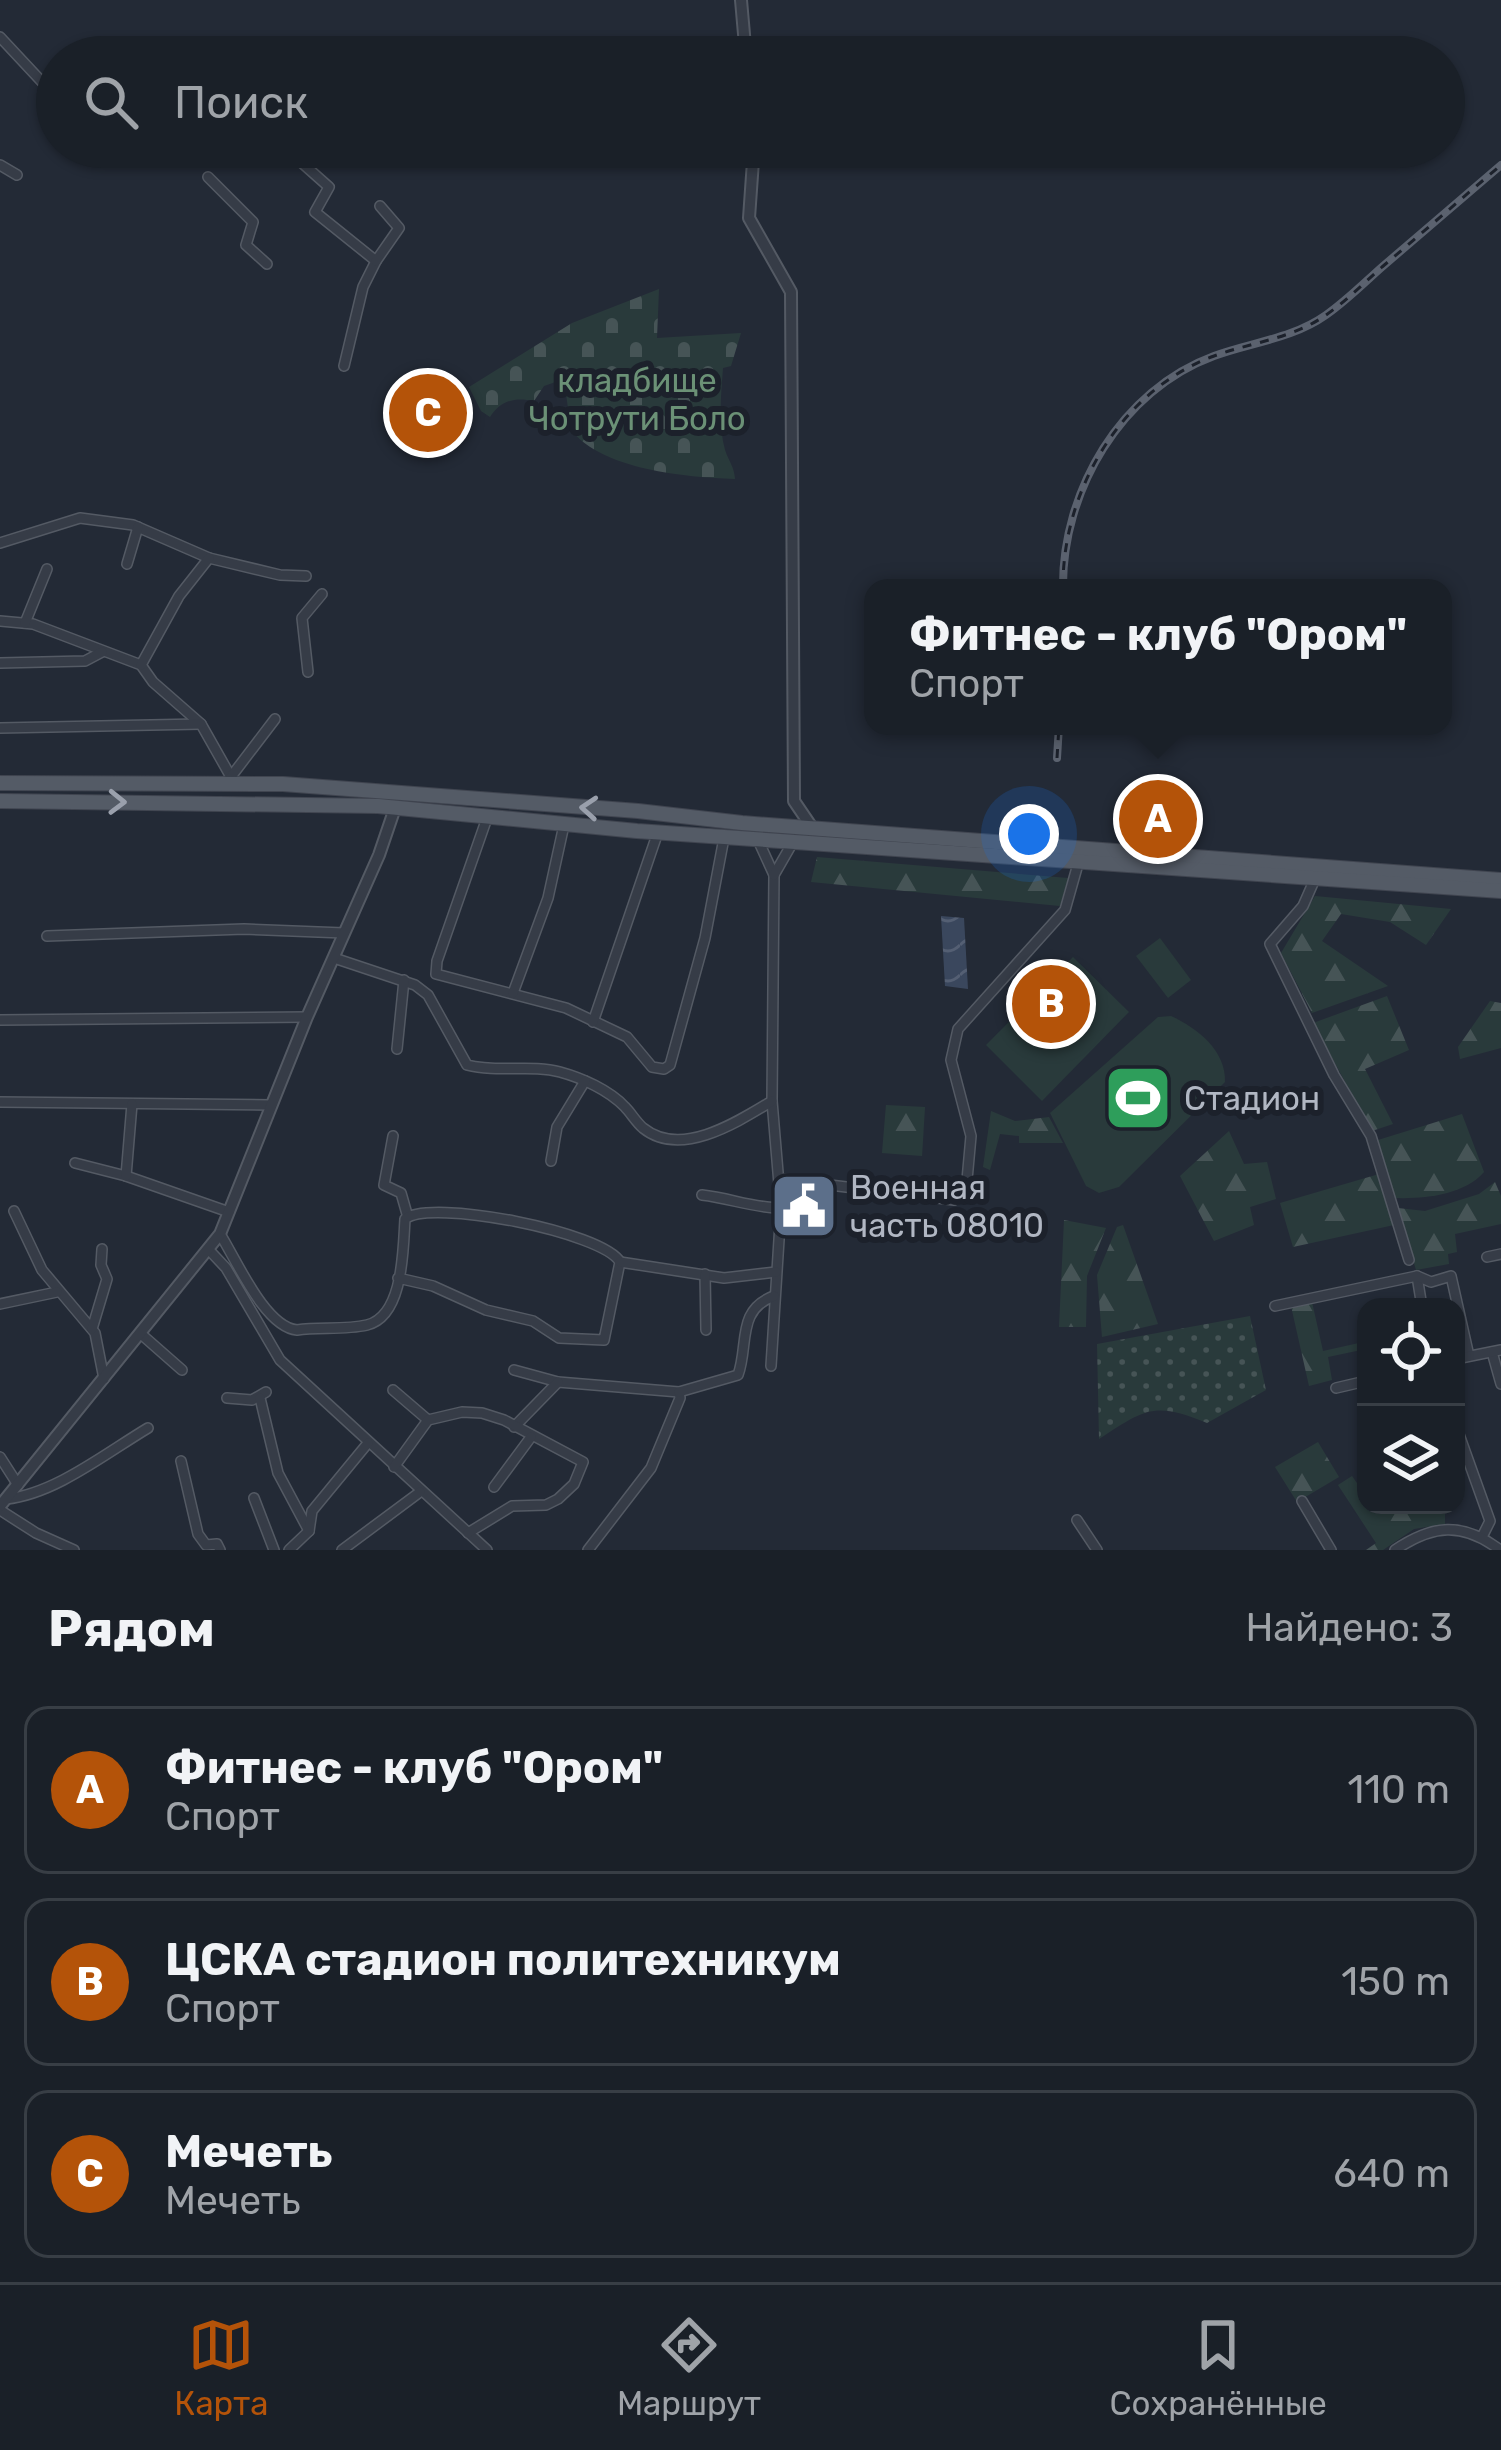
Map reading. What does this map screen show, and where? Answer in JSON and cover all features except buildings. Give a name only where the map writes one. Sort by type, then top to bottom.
[{"type":"main road","points":[[0,783],[229,780],[811,826],[1078,864],[1313,881],[1492,882]]},
{"type":"main road","points":[[315,804],[317,786]]},
{"type":"main road","points":[[0,801],[395,808],[724,838],[936,845],[1492,882]]},
{"type":"main road","points":[[637,831],[638,812]]},
{"type":"street","points":[[740,0],[744,36]]},
{"type":"street","points":[[0,37],[36,76]]},
{"type":"street","points":[[0,165],[16,175]]},
{"type":"street","points":[[307,168],[328,188],[315,212],[376,261]]},
{"type":"street","points":[[753,168],[749,218],[791,292],[794,800],[811,826]]},
{"type":"street","points":[[208,177],[253,222],[246,245],[267,264]]},
{"type":"street","points":[[344,366],[363,287],[399,228],[380,206]]},
{"type":"street","points":[[0,543],[80,518],[138,527],[209,558],[280,575],[306,576]]},
{"type":"street","points":[[127,564],[138,527]]},
{"type":"street","points":[[142,665],[178,596],[209,558]]},
{"type":"street","points":[[26,623],[47,569]]},
{"type":"street","points":[[308,672],[302,618],[322,594]]},
{"type":"street","points":[[0,621],[26,623],[142,665],[153,682],[201,724],[229,780],[275,718]]},
{"type":"street","points":[[0,663],[85,661],[102,652]]},
{"type":"street","points":[[0,728],[201,724]]},
{"type":"street","points":[[777,824],[794,800]]},
{"type":"street","points":[[2,1505],[220,1234],[395,808]]},
{"type":"street","points":[[487,818],[436,974],[566,1008],[627,1037],[652,1067],[664,1069],[670,1065],[704,938],[724,838]]},
{"type":"street","points":[[513,993],[548,898],[564,825]]},
{"type":"street","points":[[593,1022],[658,832]]},
{"type":"street","points":[[758,840],[774,875],[772,1101],[781,1208],[771,1366]]},
{"type":"street","points":[[774,875],[793,842]]},
{"type":"street","points":[[780,1179],[954,1200],[967,1191],[971,1136],[951,1060],[958,1030],[1065,910],[1078,864]]},
{"type":"street","points":[[1313,881],[1303,906],[1270,944],[1334,1075],[1371,1136],[1408,1259]]},
{"type":"street","points":[[47,936],[244,929],[344,933]]},
{"type":"street","points":[[334,958],[404,980],[428,995],[467,1065],[556,1070],[609,1094],[646,1131],[690,1137],[725,1129],[772,1101]]},
{"type":"street","points":[[397,1049],[404,980]]},
{"type":"street","points":[[0,1021],[307,1017]]},
{"type":"street","points":[[551,1161],[557,1127],[585,1081]]},
{"type":"street","points":[[0,1102],[271,1106]]},
{"type":"street","points":[[126,1176],[132,1104]]},
{"type":"street","points":[[220,1234],[272,1318],[287,1329],[371,1324],[384,1315],[398,1278],[407,1214],[401,1192],[385,1185],[393,1136]]},
{"type":"street","points":[[75,1163],[230,1212]]},
{"type":"street","points":[[702,1195],[752,1207],[781,1208]]},
{"type":"street","points":[[14,1211],[57,1292],[92,1329],[104,1379]]},
{"type":"street","points":[[407,1214],[436,1211],[527,1225],[606,1247],[620,1262],[724,1278],[776,1272]]},
{"type":"street","points":[[92,1329],[107,1279],[101,1249]]},
{"type":"street","points":[[210,1251],[226,1268],[280,1360],[487,1550]]},
{"type":"street","points":[[1487,1257],[1501,1254]]},
{"type":"street","points":[[398,1278],[532,1321],[559,1338],[604,1340],[620,1262]]},
{"type":"street","points":[[705,1274],[706,1330]]},
{"type":"street","points":[[1417,1276],[1421,1298]]},
{"type":"street","points":[[1275,1306],[1417,1276],[1431,1282],[1451,1276],[1454,1298]]},
{"type":"street","points":[[0,1304],[57,1292]]},
{"type":"street","points":[[514,1370],[558,1382],[679,1392],[738,1376],[748,1318],[758,1303],[775,1296]]},
{"type":"street","points":[[141,1334],[182,1370]]},
{"type":"street","points":[[1465,1348],[1469,1356]]},
{"type":"street","points":[[1465,1357],[1496,1351],[1501,1384]]},
{"type":"street","points":[[514,1427],[558,1382]]},
{"type":"street","points":[[1336,1388],[1357,1383]]},
{"type":"street","points":[[393,1390],[428,1420]]},
{"type":"street","points":[[588,1550],[651,1468],[679,1392]]},
{"type":"street","points":[[227,1398],[263,1395],[278,1473],[309,1531]]},
{"type":"street","points":[[394,1467],[428,1420],[462,1412],[482,1413],[583,1462],[574,1484],[558,1499],[546,1505],[512,1507],[468,1533]]},
{"type":"street","points":[[2,1505],[57,1484],[148,1428]]},
{"type":"street","points":[[494,1486],[530,1437]]},
{"type":"street","points":[[289,1550],[309,1531],[312,1511],[368,1444]]},
{"type":"street","points":[[1465,1451],[1490,1522],[1482,1537]]},
{"type":"street","points":[[0,1457],[18,1485]]},
{"type":"street","points":[[181,1461],[198,1534],[206,1545],[217,1544],[220,1550]]},
{"type":"street","points":[[342,1550],[420,1492]]},
{"type":"street","points":[[254,1498],[274,1550]]},
{"type":"street","points":[[1302,1502],[1331,1550]]},
{"type":"street","points":[[2,1505],[36,1533],[74,1550]]},
{"type":"street","points":[[1077,1520],[1096,1550]]},
{"type":"street","points":[[1394,1550],[1421,1532],[1449,1529],[1482,1537],[1500,1550]]},
{"type":"street","points":[[32,1550],[36,1533]]},
{"type":"green space","name":"кладбище Чотрути Боло","points":[[659,289],[657,338],[741,333],[731,366],[723,368],[721,399],[723,440],[735,479],[647,469],[585,444],[571,430],[564,379],[544,386],[534,401],[509,401],[490,417],[481,411],[469,387],[572,323]]},
{"type":"green space","points":[[817,857],[1068,878],[1060,906],[811,882]]},
{"type":"green space","points":[[1315,896],[1451,909],[1426,945],[1390,922],[1341,914],[1322,941],[1388,986],[1312,1013],[1281,953]]},
{"type":"green space","name":"Стадион","points":[[1160,938],[1191,980],[1168,998],[1136,956]]},
{"type":"green space","points":[[1073,957],[1129,1012],[1042,1101],[986,1045]]},
{"type":"green space","points":[[1387,996],[1409,1050],[1365,1069],[1393,1124],[1372,1131],[1313,1023]]},
{"type":"green space","points":[[1490,1001],[1501,1003],[1501,1048],[1460,1059],[1458,1047]]},
{"type":"green space","name":"Стадион","points":[[1171,1016],[1215,1050],[1225,1082],[1119,1187],[1099,1193],[1086,1186],[1050,1113],[1158,1017]]},
{"type":"green space","points":[[886,1105],[925,1107],[922,1156],[882,1153]]},
{"type":"green space","points":[[991,1111],[1015,1121],[1049,1117],[1063,1143],[1019,1143],[1019,1136],[1000,1134],[990,1170],[983,1167]]},
{"type":"green space","points":[[1462,1114],[1484,1172],[1455,1191],[1395,1198],[1378,1140]]},
{"type":"green space","points":[[1229,1131],[1244,1164],[1267,1162],[1276,1199],[1250,1207],[1254,1225],[1214,1241],[1180,1176]]},
{"type":"green space","points":[[1379,1174],[1394,1225],[1293,1247],[1280,1203]]},
{"type":"green space","points":[[1495,1182],[1501,1196],[1501,1224],[1455,1234],[1457,1252],[1448,1254],[1449,1264],[1416,1270],[1398,1208],[1425,1211],[1479,1194]]},
{"type":"green space","points":[[1064,1220],[1106,1228],[1087,1276],[1086,1327],[1059,1327]]},
{"type":"green space","points":[[1123,1225],[1158,1324],[1102,1337],[1097,1275],[1117,1227]]},
{"type":"green space","points":[[1312,1302],[1323,1351],[1357,1343],[1357,1351],[1328,1357],[1332,1380],[1309,1386],[1291,1306]]},
{"type":"green space","points":[[1250,1316],[1266,1390],[1207,1423],[1174,1412],[1150,1411],[1099,1439],[1097,1344]]},
{"type":"green space","points":[[1318,1442],[1339,1477],[1297,1502],[1275,1467]]},
{"type":"green space","points":[[1352,1476],[1357,1483],[1357,1514],[1338,1485]]},
{"type":"green space","points":[[1357,1514],[1445,1514],[1445,1524],[1414,1529],[1383,1550],[1366,1550],[1376,1543]]},
{"type":"water","points":[[941,916],[964,918],[968,989],[945,986]]},
{"type":"railway","points":[[1064,579],[1073,516],[1086,481],[1103,448],[1151,393],[1214,356],[1286,335],[1326,315],[1501,165]]},
{"type":"railway","points":[[1057,758],[1058,735]]},
{"type":"place","name":"Мечеть","points":[[428,413]]},
{"type":"place","name":"Фитнес - клуб \"Ором\"","points":[[1158,819]]},
{"type":"place","name":"ЦСКА стадион политехникум","points":[[1051,1004]]},
{"type":"place","name":"Стадион","points":[[1138,1098]]},
{"type":"place","name":"Военная часть 08010","points":[[804,1206]]}]
